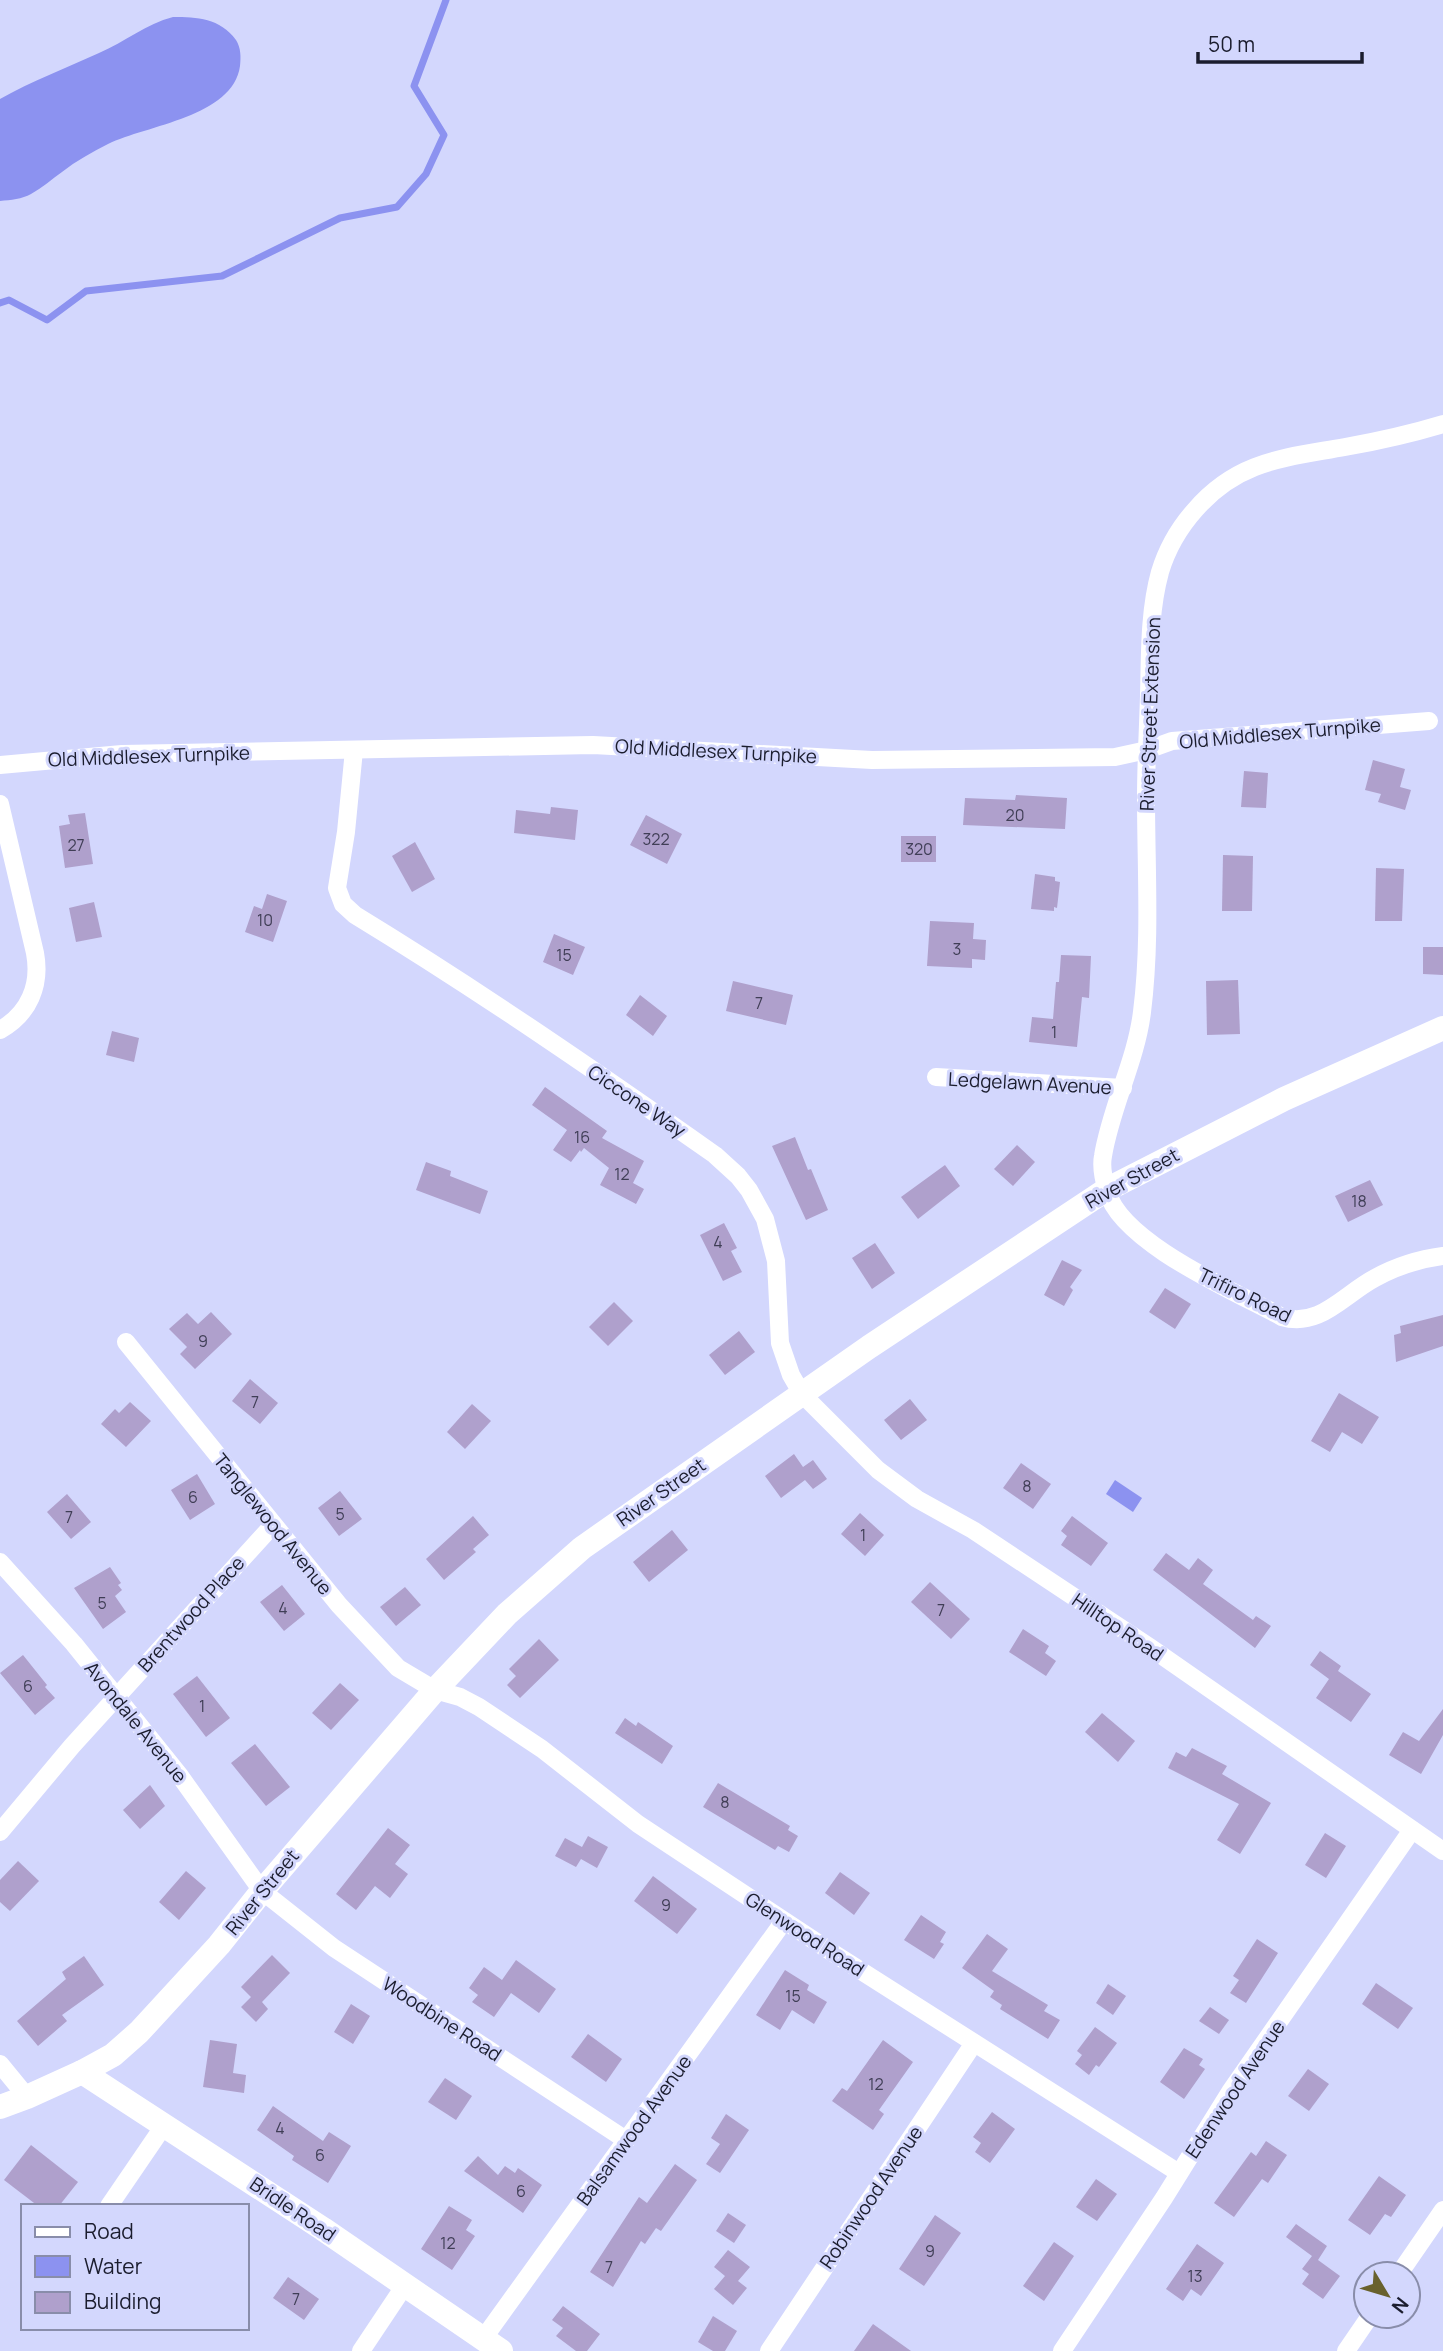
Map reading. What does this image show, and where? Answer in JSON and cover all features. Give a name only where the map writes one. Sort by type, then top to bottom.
[{"type":"main road","name":"River Street","points":[[0,2107],[82,2072],[113,2055],[139,2032],[219,1945],[435,1690],[507,1614],[582,1548],[803,1394],[1106,1190],[1284,1100],[1443,1028]]},
{"type":"main road","name":"Bridle Road","points":[[82,2072],[165,2124],[492,2345]]},
{"type":"street","name":"River Street Extension","points":[[1106,1190],[1103,1154],[1142,1014],[1145,973],[1147,750],[1154,602],[1172,542],[1195,509],[1231,478],[1261,464],[1294,455],[1404,436],[1443,424]]},
{"type":"street","name":"Old Middlesex Turnpike","points":[[0,765],[122,754],[593,745],[899,760],[1115,757],[1172,741],[1429,721]]},
{"type":"street","name":"Ciccone Way","points":[[354,750],[348,819],[337,888],[340,900],[355,915],[444,969],[660,1116],[715,1155],[738,1176],[765,1219],[776,1261],[780,1343],[787,1367],[803,1394]]},
{"type":"street","points":[[0,804],[37,964],[36,985],[28,1004],[14,1021],[0,1030]]},
{"type":"street","name":"Ledgelawn Avenue","points":[[936,1077],[1123,1088]]},
{"type":"street","name":"Trifiro Road","points":[[1106,1190],[1122,1219],[1150,1243],[1282,1318],[1292,1320],[1301,1321],[1315,1317],[1355,1290],[1394,1269],[1443,1256]]},
{"type":"street","name":"Tanglewood Avenue","points":[[126,1342],[273,1525],[376,1647],[406,1674],[435,1690]]},
{"type":"street","name":"Hilltop Road","points":[[803,1394],[896,1484],[973,1530],[1151,1648],[1443,1851]]},
{"type":"street","name":"Brentwood Place","points":[[0,1832],[116,1697],[273,1525]]},
{"type":"street","name":"Avondale Avenue","points":[[0,1562],[74,1644],[180,1776],[262,1891]]},
{"type":"street","name":"Glenwood Road","points":[[435,1690],[470,1702],[542,1749],[638,1824],[784,1921],[1179,2173]]},
{"type":"street","name":"Edenwood Avenue","points":[[1062,2351],[1230,2092],[1412,1830]]},
{"type":"street","name":"Woodbine Road","points":[[262,1891],[334,1948],[626,2140]]},
{"type":"street","name":"Balsamwood Avenue","points":[[492,2345],[626,2140],[784,1921]]},
{"type":"street","name":"Robinwood Avenue","points":[[769,2351],[974,2043]]},
{"type":"street","points":[[0,2064],[27,2097]]},
{"type":"street","points":[[110,2204],[165,2124]]},
{"type":"street","points":[[1409,2260],[1443,2210]]},
{"type":"street","points":[[361,2351],[405,2285]]},
{"type":"street","points":[[1346,2351],[1360,2330]]},
{"type":"water","points":[[173,17],[208,20],[223,27],[236,40],[240,66],[234,83],[222,97],[186,117],[108,144],[78,160],[28,196],[0,201],[0,99]]},
{"type":"water","points":[[1115,1480],[1142,1498],[1133,1512],[1106,1494]]},
{"type":"building","points":[[1373,760],[1405,769],[1400,787],[1411,790],[1405,810],[1378,802],[1381,794],[1365,790]]},
{"type":"building","points":[[1244,771],[1268,773],[1266,808],[1241,807]]},
{"type":"building","points":[[1016,795],[1067,798],[1065,829],[963,825],[965,798],[1015,800]]},
{"type":"building","points":[[551,807],[578,810],[575,840],[514,833],[516,810],[550,814]]},
{"type":"building","points":[[85,813],[93,864],[65,868],[59,826],[70,824],[68,815]]},
{"type":"building","points":[[646,815],[682,834],[667,864],[630,845]]},
{"type":"building","points":[[901,836],[936,836],[936,862],[901,862]]},
{"type":"building","points":[[415,842],[435,879],[412,892],[392,856]]},
{"type":"building","points":[[1223,855],[1253,856],[1252,911],[1222,911]]},
{"type":"building","points":[[1376,868],[1404,869],[1402,921],[1375,921]]},
{"type":"building","points":[[1035,874],[1055,877],[1055,881],[1060,882],[1057,908],[1054,907],[1054,911],[1031,909]]},
{"type":"building","points":[[267,894],[287,901],[273,942],[245,932],[254,906],[262,909]]},
{"type":"building","points":[[94,902],[102,937],[76,942],[69,908]]},
{"type":"building","points":[[930,921],[974,923],[973,939],[986,940],[985,960],[972,959],[972,968],[927,966]]},
{"type":"building","points":[[554,934],[585,947],[573,975],[543,962]]},
{"type":"building","points":[[1423,947],[1443,947],[1443,975],[1423,974]]},
{"type":"building","points":[[1061,955],[1091,956],[1089,998],[1082,997],[1077,1047],[1029,1042],[1032,1017],[1053,1019]]},
{"type":"building","points":[[1238,980],[1240,1034],[1207,1035],[1206,981]]},
{"type":"building","points":[[733,981],[793,995],[786,1025],[726,1011]]},
{"type":"building","points":[[640,995],[667,1016],[653,1036],[626,1015]]},
{"type":"building","points":[[112,1031],[139,1038],[134,1062],[106,1055]]},
{"type":"building","points":[[545,1087],[607,1131],[602,1138],[644,1161],[633,1183],[644,1189],[636,1204],[600,1185],[609,1168],[584,1148],[571,1162],[553,1150],[567,1130],[532,1105]]},
{"type":"building","points":[[795,1137],[828,1210],[806,1220],[772,1146]]},
{"type":"building","points":[[1017,1145],[1035,1162],[1013,1186],[994,1169]]},
{"type":"building","points":[[426,1162],[451,1171],[450,1176],[488,1191],[480,1214],[416,1190]]},
{"type":"building","points":[[945,1165],[960,1186],[918,1219],[901,1197]]},
{"type":"building","points":[[1370,1180],[1383,1205],[1348,1222],[1335,1196]]},
{"type":"building","points":[[724,1223],[737,1248],[731,1251],[742,1272],[723,1281],[700,1235]]},
{"type":"building","points":[[875,1243],[895,1273],[872,1289],[852,1258]]},
{"type":"building","points":[[1062,1260],[1082,1270],[1070,1287],[1073,1290],[1064,1306],[1044,1295]]},
{"type":"building","points":[[1165,1288],[1191,1304],[1175,1329],[1149,1312]]},
{"type":"building","points":[[614,1302],[633,1321],[608,1346],[589,1327]]},
{"type":"building","points":[[211,1312],[232,1334],[195,1369],[180,1354],[187,1347],[169,1329],[187,1313],[198,1324]]},
{"type":"building","points":[[1443,1315],[1443,1346],[1396,1362],[1394,1335],[1401,1333],[1400,1326]]},
{"type":"building","points":[[739,1331],[755,1352],[725,1375],[709,1355]]},
{"type":"building","points":[[250,1379],[278,1403],[260,1424],[232,1401]]},
{"type":"building","points":[[1339,1393],[1379,1417],[1362,1444],[1342,1432],[1330,1452],[1311,1441]]},
{"type":"building","points":[[910,1399],[927,1420],[901,1440],[884,1420]]},
{"type":"building","points":[[130,1402],[151,1421],[126,1447],[101,1424],[115,1409],[119,1413]]},
{"type":"building","points":[[472,1404],[491,1421],[465,1449],[447,1432]]},
{"type":"building","points":[[794,1454],[803,1467],[813,1460],[827,1479],[813,1489],[805,1480],[781,1498],[765,1476]]},
{"type":"building","points":[[1021,1463],[1051,1484],[1033,1509],[1003,1488]]},
{"type":"building","points":[[197,1474],[215,1504],[190,1520],[171,1490]]},
{"type":"building","points":[[340,1491],[362,1519],[339,1536],[318,1508]]},
{"type":"building","points":[[67,1494],[91,1522],[71,1539],[47,1512]]},
{"type":"building","points":[[860,1513],[884,1535],[865,1556],[841,1534]]},
{"type":"building","points":[[473,1516],[489,1535],[473,1549],[476,1552],[444,1580],[426,1559]]},
{"type":"building","points":[[1072,1516],[1108,1543],[1091,1566],[1061,1545],[1067,1536],[1061,1531]]},
{"type":"building","points":[[672,1530],[688,1550],[649,1582],[633,1562]]},
{"type":"building","points":[[1166,1553],[1189,1570],[1198,1558],[1213,1570],[1203,1584],[1253,1620],[1256,1616],[1271,1626],[1255,1648],[1153,1570]]},
{"type":"building","points":[[110,1567],[121,1583],[118,1585],[122,1590],[115,1596],[126,1612],[103,1629],[74,1588]]},
{"type":"building","points":[[930,1582],[970,1619],[951,1639],[911,1602]]},
{"type":"building","points":[[282,1585],[305,1614],[284,1631],[260,1602]]},
{"type":"building","points":[[405,1587],[421,1605],[396,1626],[380,1607]]},
{"type":"building","points":[[1023,1629],[1049,1646],[1045,1653],[1056,1661],[1046,1676],[1009,1652]]},
{"type":"building","points":[[539,1639],[559,1660],[520,1698],[507,1685],[516,1676],[509,1669]]},
{"type":"building","points":[[1320,1651],[1341,1666],[1338,1671],[1371,1694],[1351,1722],[1316,1698],[1329,1679],[1310,1665]]},
{"type":"building","points":[[23,1655],[55,1698],[35,1715],[0,1673]]},
{"type":"building","points":[[197,1676],[230,1718],[206,1737],[173,1694]]},
{"type":"building","points":[[340,1683],[359,1700],[331,1730],[312,1713]]},
{"type":"building","points":[[1443,1709],[1443,1735],[1421,1774],[1389,1755],[1403,1732],[1419,1741]]},
{"type":"building","points":[[1102,1713],[1135,1741],[1118,1762],[1085,1732]]},
{"type":"building","points":[[625,1718],[636,1726],[638,1722],[673,1746],[662,1764],[615,1733]]},
{"type":"building","points":[[255,1744],[290,1787],[266,1806],[231,1763]]},
{"type":"building","points":[[1192,1748],[1227,1766],[1222,1774],[1271,1803],[1240,1854],[1217,1840],[1239,1804],[1168,1768],[1176,1752],[1186,1757]]},
{"type":"building","points":[[718,1783],[790,1826],[788,1830],[798,1836],[789,1852],[778,1846],[775,1850],[703,1807]]},
{"type":"building","points":[[150,1785],[165,1806],[140,1829],[123,1810]]},
{"type":"building","points":[[388,1828],[410,1845],[395,1864],[408,1874],[390,1898],[375,1886],[356,1910],[336,1894]]},
{"type":"building","points":[[1325,1833],[1346,1846],[1326,1878],[1305,1865]]},
{"type":"building","points":[[588,1836],[608,1847],[597,1868],[581,1859],[576,1867],[555,1856],[565,1838],[582,1847]]},
{"type":"building","points":[[18,1861],[39,1881],[10,1911],[0,1902],[0,1880]]},
{"type":"building","points":[[186,1871],[206,1888],[179,1920],[159,1902]]},
{"type":"building","points":[[840,1872],[870,1893],[854,1915],[825,1893]]},
{"type":"building","points":[[653,1876],[697,1909],[677,1934],[634,1901]]},
{"type":"building","points":[[921,1915],[946,1932],[940,1942],[944,1944],[934,1959],[904,1940]]},
{"type":"building","points":[[987,1934],[1008,1949],[992,1971],[1048,2005],[1044,2011],[1060,2020],[1048,2039],[1000,2009],[1002,2005],[990,1997],[994,1991],[962,1968]]},
{"type":"building","points":[[1257,1939],[1278,1953],[1246,2003],[1230,1993],[1239,1980],[1233,1976]]},
{"type":"building","points":[[272,1955],[290,1973],[262,2002],[268,2009],[256,2022],[241,2007],[251,1997],[241,1987]]},
{"type":"building","points":[[84,1956],[104,1985],[62,2015],[67,2021],[38,2046],[17,2021],[66,1979],[62,1972]]},
{"type":"building","points":[[516,1960],[556,1989],[539,2013],[511,1993],[494,2017],[472,2002],[478,1995],[469,1988],[484,1967],[502,1980]]},
{"type":"building","points":[[785,1970],[809,1985],[807,1990],[827,2002],[814,2024],[792,2010],[780,2030],[756,2015]]},
{"type":"building","points":[[1376,1983],[1413,2008],[1398,2029],[1362,2004]]},
{"type":"building","points":[[1108,1984],[1126,1996],[1113,2015],[1096,2003]]},
{"type":"building","points":[[351,2004],[370,2016],[353,2044],[334,2032]]},
{"type":"building","points":[[1210,2007],[1229,2020],[1219,2034],[1199,2021]]},
{"type":"building","points":[[1095,2027],[1117,2043],[1099,2067],[1096,2065],[1089,2075],[1075,2064],[1082,2055],[1077,2051]]},
{"type":"building","points":[[588,2034],[622,2059],[606,2082],[571,2057]]},
{"type":"building","points":[[210,2040],[237,2044],[233,2073],[246,2075],[244,2093],[203,2087]]},
{"type":"building","points":[[883,2040],[913,2062],[879,2110],[884,2114],[873,2130],[832,2101],[842,2088],[847,2091]]},
{"type":"building","points":[[1184,2048],[1203,2059],[1199,2065],[1205,2069],[1184,2099],[1160,2082]]},
{"type":"building","points":[[1308,2069],[1329,2084],[1309,2111],[1288,2096]]},
{"type":"building","points":[[445,2078],[472,2096],[456,2120],[428,2102]]},
{"type":"building","points":[[273,2106],[323,2141],[329,2132],[351,2146],[328,2183],[292,2160],[294,2156],[257,2130]]},
{"type":"building","points":[[992,2112],[1015,2129],[990,2163],[975,2152],[981,2143],[973,2137]]},
{"type":"building","points":[[726,2114],[749,2130],[720,2173],[706,2164],[720,2144],[711,2138]]},
{"type":"building","points":[[1266,2141],[1287,2155],[1268,2183],[1262,2179],[1234,2217],[1214,2203],[1251,2152],[1256,2156]]},
{"type":"building","points":[[31,2145],[78,2182],[61,2204],[35,2204],[4,2180]]},
{"type":"building","points":[[478,2156],[498,2175],[505,2166],[515,2173],[518,2168],[542,2185],[523,2213],[464,2171]]},
{"type":"building","points":[[675,2164],[697,2180],[661,2231],[656,2228],[645,2244],[641,2241],[613,2287],[590,2272],[639,2197],[647,2203]]},
{"type":"building","points":[[1379,2176],[1406,2195],[1391,2217],[1385,2214],[1370,2235],[1348,2220]]},
{"type":"building","points":[[1096,2179],[1117,2194],[1097,2221],[1076,2207]]},
{"type":"building","points":[[449,2206],[472,2220],[466,2230],[475,2236],[452,2270],[421,2249]]},
{"type":"building","points":[[728,2213],[746,2225],[734,2243],[716,2231]]},
{"type":"building","points":[[935,2215],[961,2233],[924,2286],[899,2269]]},
{"type":"building","points":[[1296,2224],[1327,2246],[1318,2260],[1340,2276],[1323,2299],[1302,2284],[1309,2274],[1302,2269],[1312,2256],[1286,2237]]},
{"type":"building","points":[[1054,2242],[1074,2256],[1044,2301],[1023,2286]]},
{"type":"building","points":[[1197,2244],[1224,2263],[1201,2296],[1191,2289],[1183,2301],[1166,2289]]},
{"type":"building","points":[[728,2250],[750,2267],[738,2281],[747,2288],[733,2305],[714,2289],[725,2276],[714,2267]]},
{"type":"building","points":[[288,2277],[319,2299],[304,2320],[273,2298]]},
{"type":"building","points":[[563,2306],[600,2334],[587,2351],[576,2351],[556,2336],[563,2328],[552,2320]]},
{"type":"building","points":[[713,2316],[737,2331],[725,2351],[713,2351],[698,2342]]},
{"type":"building","points":[[873,2324],[911,2351],[854,2351]]},
{"type":"waterway","points":[[0,303],[9,300],[47,320],[86,291],[222,276],[340,218],[397,207],[426,174],[444,135],[414,86],[446,0]]}]
